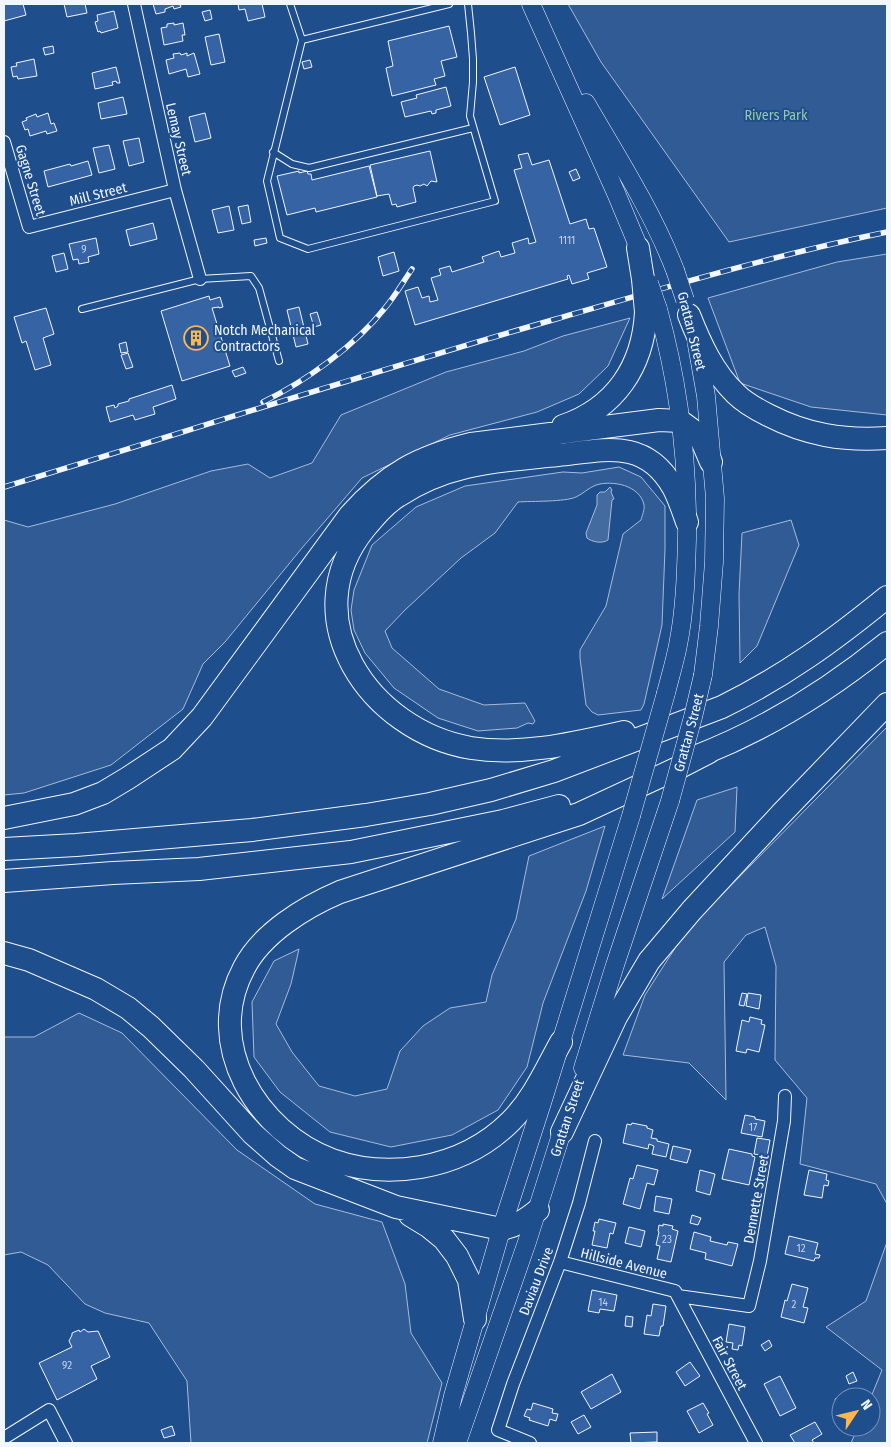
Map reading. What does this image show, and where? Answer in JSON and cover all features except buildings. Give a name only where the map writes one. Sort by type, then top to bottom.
[{"type":"highway","points":[[518,438],[582,418],[609,400],[626,380],[634,366],[652,310],[638,248]]},
{"type":"highway","points":[[687,308],[708,358],[735,393],[748,405],[805,431],[858,439],[887,438]]},
{"type":"highway","points":[[4,818],[74,804],[103,792],[128,778],[172,749],[202,717],[350,515],[376,488],[399,471],[419,460],[471,444],[659,420],[677,420],[695,432],[702,441],[711,462]]},
{"type":"highway","points":[[687,522],[674,488],[663,473],[652,462],[635,453],[622,450],[501,461],[462,467],[445,472],[421,482],[397,496],[377,514],[354,544],[343,565],[337,594],[340,634],[348,657],[360,678],[389,710],[419,731],[471,748],[507,750],[566,744],[658,726],[722,707]]},
{"type":"highway","points":[[4,849],[103,843],[252,830],[366,815],[430,804],[491,790],[554,771],[722,707],[795,667],[828,644],[887,597]]},
{"type":"highway","points":[[560,1042],[534,1091],[522,1109],[506,1126],[488,1140],[464,1154],[440,1163],[408,1169],[370,1168],[345,1164],[321,1155],[296,1140],[274,1122],[253,1098],[238,1070],[231,1040],[230,1018],[239,978],[252,956],[279,928],[307,908],[340,892],[579,814],[759,729],[802,704],[887,643]]},
{"type":"highway","points":[[562,1132],[616,1017],[649,961],[698,903],[788,806],[887,704]]},
{"type":"highway","points":[[4,881],[199,869],[351,852],[503,821],[608,791],[709,752]]},
{"type":"highway","points":[[4,953],[29,960],[96,989],[128,1008],[151,1027],[194,1069],[253,1134],[295,1168],[396,1207],[501,1229],[515,1226],[538,1210]]},
{"type":"highway","points":[[396,1207],[428,1226],[444,1239],[457,1256],[469,1280],[475,1319]]},
{"type":"main road","name":"Grattan Street","points":[[531,4],[612,184],[638,248]]},
{"type":"main road","name":"Grattan Street","points":[[457,1443],[538,1210],[618,956],[670,801],[703,675],[714,562],[715,498],[706,396],[699,356],[675,270],[660,232],[645,204],[540,25]]},
{"type":"main road","name":"Grattan Street","points":[[442,1443],[453,1396],[501,1229],[631,816],[678,644],[686,577],[687,497],[683,441],[677,390],[669,352],[652,310]]},
{"type":"street","name":"Lemay Street","points":[[134,4],[175,190],[200,278]]},
{"type":"street","name":"Gagne Street","points":[[4,142],[29,227]]},
{"type":"street","name":"Mill Street","points":[[29,227],[175,190]]},
{"type":"street","name":"Dennette Street","points":[[749,1305],[760,1261],[784,1121],[785,1096]]},
{"type":"street","name":"Daviau Drive","points":[[530,1443],[498,1430],[513,1384],[560,1262],[579,1203],[595,1141]]},
{"type":"street","name":"Hillside Avenue","points":[[560,1262],[675,1291],[678,1296],[749,1305]]},
{"type":"street","name":"Fair Street","points":[[678,1296],[750,1441]]},
{"type":"street","points":[[4,1438],[49,1410],[66,1443]]},
{"type":"lane","points":[[290,4],[302,40],[266,181],[280,238],[308,249],[496,201],[470,116],[473,59],[468,4]]},
{"type":"lane","points":[[302,40],[449,4]]},
{"type":"lane","points":[[273,152],[292,164],[309,168],[473,128]]},
{"type":"lane","points":[[82,309],[200,278],[251,276],[259,288],[279,360]]},
{"type":"green space","name":"Rivers Park","points":[[568,4],[887,4],[887,208],[729,242],[601,62]]},
{"type":"green space","points":[[887,254],[887,415],[811,407],[740,383],[708,298],[837,262]]},
{"type":"green space","points":[[630,318],[608,366],[579,394],[537,412],[450,435],[362,478],[225,642],[203,664],[183,709],[111,765],[24,793],[4,795],[4,520],[28,527],[115,504],[211,471],[248,464],[270,478],[312,463],[341,415],[446,372],[524,351],[563,336]]},
{"type":"green space","points":[[619,467],[641,477],[665,506],[662,625],[641,710],[598,715],[592,712],[586,705],[580,650],[606,606],[623,534],[641,520],[644,510],[644,505],[637,493],[624,486],[610,483],[596,485],[571,499],[518,502],[495,533],[461,558],[385,631],[392,648],[439,689],[484,705],[525,703],[535,721],[533,724],[528,723],[517,728],[478,731],[438,718],[394,688],[365,653],[354,630],[351,610],[354,590],[372,545],[416,507],[465,486],[563,472],[582,473]]},
{"type":"green space","points":[[791,520],[799,545],[757,646],[740,663],[739,594],[742,533]]},
{"type":"green space","points":[[887,727],[887,1204],[876,1184],[800,1164],[807,1098],[775,1060],[776,966],[765,927],[746,935],[724,962],[726,1100],[689,1063],[623,1055],[645,995],[686,931]]},
{"type":"green space","points":[[737,787],[735,832],[662,899],[697,800]]},
{"type":"green space","points":[[605,826],[586,891],[543,1003],[527,1067],[498,1110],[452,1135],[391,1147],[330,1132],[280,1092],[254,1057],[252,1002],[274,961],[299,949],[291,984],[276,1024],[292,1052],[319,1086],[355,1096],[387,1089],[400,1051],[423,1026],[450,1008],[486,1002],[492,975],[516,919],[529,856]]},
{"type":"green space","points":[[79,1013],[122,1033],[237,1150],[315,1204],[382,1222],[405,1284],[411,1333],[442,1383],[427,1443],[191,1443],[187,1381],[149,1323],[105,1313],[85,1304],[48,1265],[21,1252],[4,1255],[4,1037],[34,1037]]},
{"type":"green space","points":[[887,1242],[887,1443],[851,1443],[854,1437],[881,1437],[881,1387],[875,1387],[882,1370],[826,1327],[866,1301]]},
{"type":"shaded area","points":[[610,487],[614,499],[612,500],[608,540],[603,542],[594,541],[587,538],[586,533],[597,505],[597,495],[600,492],[605,492]]},
{"type":"railway","points":[[4,487],[487,339],[680,283],[762,261],[887,232]]},
{"type":"railway","points":[[263,402],[296,384],[345,349],[373,322],[389,303],[412,269]]},
{"type":"place","name":"Notch Mechanical Contractors","points":[[196,338]]}]
